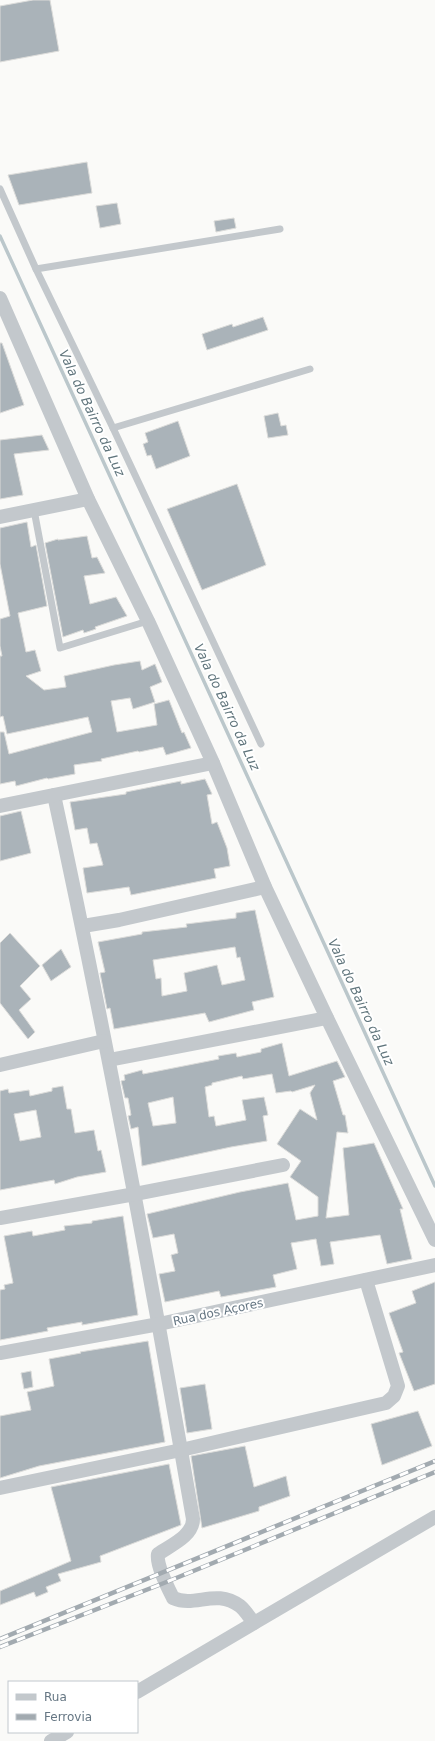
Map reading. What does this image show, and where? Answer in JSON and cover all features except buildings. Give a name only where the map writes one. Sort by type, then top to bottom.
[{"type":"street","points":[[0,298],[88,499],[148,621],[213,763],[265,887],[435,1240]]},
{"type":"street","points":[[0,517],[88,499]]},
{"type":"street","points":[[0,806],[213,763]]},
{"type":"street","points":[[54,795],[83,926],[104,1041],[135,1194],[193,1519],[193,1527],[187,1534],[158,1554],[158,1563],[174,1598],[187,1602],[210,1598],[222,1598],[241,1607],[254,1623]]},
{"type":"street","points":[[83,926],[119,920],[265,887]]},
{"type":"street","points":[[109,1060],[327,1018]]},
{"type":"street","points":[[0,1065],[104,1041]]},
{"type":"street","points":[[0,1218],[135,1194],[283,1165]]},
{"type":"street","name":"Rua dos Açores","points":[[0,1353],[159,1324],[435,1265]]},
{"type":"street","points":[[0,1488],[181,1450],[386,1403],[394,1396],[398,1386],[366,1280]]},
{"type":"street","points":[[138,1691],[435,1516]]},
{"type":"street","points":[[51,1741],[65,1733]]},
{"type":"lane","points":[[0,189],[36,269],[113,428],[261,744]]},
{"type":"lane","points":[[36,269],[280,229]]},
{"type":"lane","points":[[113,428],[310,368]]},
{"type":"lane","points":[[34,510],[60,648],[148,621]]},
{"type":"waterway","name":"Vala do Bairro da Luz","points":[[0,236],[435,1186]]},
{"type":"railway","points":[[0,1639],[435,1461]]},
{"type":"railway","points":[[0,1647],[164,1583],[435,1472]]}]
